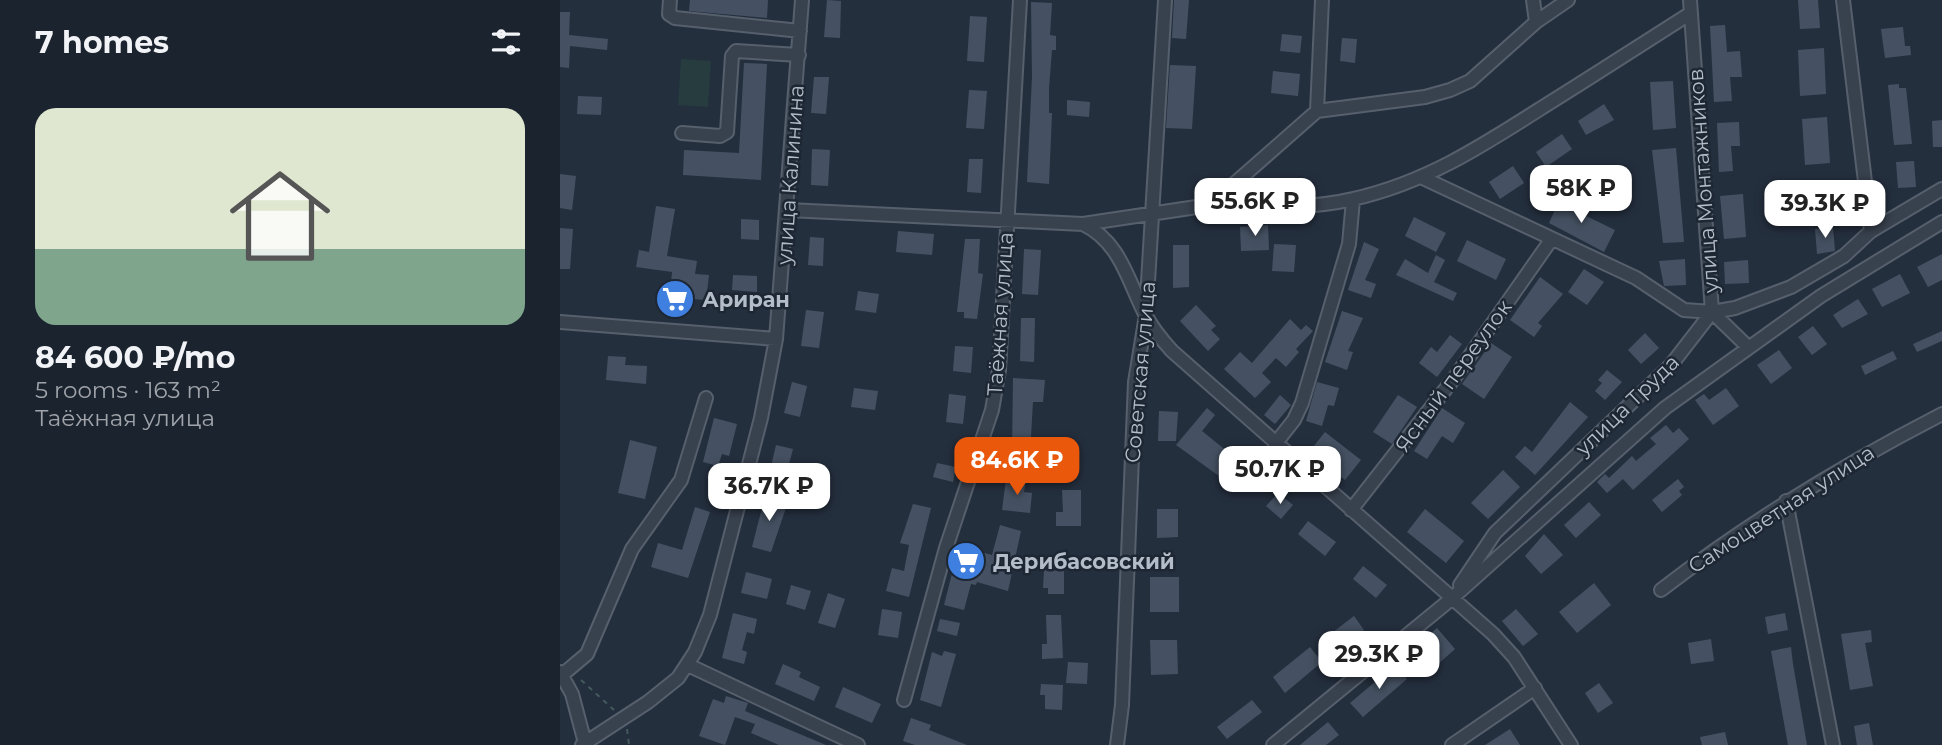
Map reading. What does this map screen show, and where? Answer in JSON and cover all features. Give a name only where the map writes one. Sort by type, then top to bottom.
[{"type":"street","points":[[670,0],[670,14],[680,20],[800,31]]},
{"type":"street","name":"улица Калинина","points":[[584,744],[666,689],[688,665],[702,637],[724,562],[776,340],[802,0]]},
{"type":"street","name":"Таёжная улица","points":[[904,700],[943,560],[992,410],[999,370],[1020,0]]},
{"type":"street","name":"Советская улица","points":[[1117,745],[1122,705],[1135,382],[1146,315],[1166,0]]},
{"type":"street","points":[[1317,111],[1322,0]]},
{"type":"street","points":[[1533,0],[1535,22]]},
{"type":"street","points":[[1210,205],[1317,111],[1425,97],[1450,90],[1486,69],[1535,22],[1568,0]]},
{"type":"street","points":[[1843,0],[1871,231]]},
{"type":"street","points":[[788,210],[1083,224],[1210,205],[1288,208],[1353,200],[1423,178],[1487,145],[1691,7]]},
{"type":"street","name":"улица Монтажников","points":[[1691,7],[1712,312],[1748,347]]},
{"type":"street","points":[[682,133],[720,136],[727,132],[732,55],[736,51],[799,55]]},
{"type":"street","points":[[1423,178],[1636,278],[1684,310],[1712,312],[1735,308],[1791,287],[1843,256],[1871,231],[1942,189]]},
{"type":"street","points":[[1275,444],[1294,420],[1302,403],[1349,244],[1353,200]]},
{"type":"street","name":"улица Труда","points":[[1273,745],[1450,600],[1665,408],[1833,289],[1942,222]]},
{"type":"street","points":[[1083,224],[1094,229],[1112,246],[1159,336],[1189,368],[1503,645],[1535,688],[1571,745]]},
{"type":"street","name":"Ясный переулок","points":[[1351,510],[1455,377],[1551,240]]},
{"type":"street","name":"улица Труда","points":[[1450,600],[1495,533],[1671,365],[1712,312]]},
{"type":"street","points":[[560,322],[776,340]]},
{"type":"street","points":[[584,744],[572,694],[561,674],[587,653],[632,549],[681,480],[706,398]]},
{"type":"street","name":"Самоцветная улица","points":[[1661,590],[1786,501],[1878,447],[1942,414]]},
{"type":"street","points":[[1786,501],[1833,745]]},
{"type":"street","points":[[688,665],[858,745]]},
{"type":"street","points":[[1452,745],[1473,739],[1535,688]]},
{"type":"path","points":[[581,680],[621,720],[627,729],[629,745]]},
{"type":"green space","points":[[681,59],[711,61],[708,107],[678,105]]},
{"type":"building","points":[[690,0],[768,0],[767,18],[689,11]]},
{"type":"building","points":[[827,0],[841,1],[840,38],[824,37]]},
{"type":"building","points":[[1174,0],[1189,0],[1186,39],[1172,38]]},
{"type":"building","points":[[1798,0],[1818,0],[1820,28],[1800,29]]},
{"type":"building","points":[[1031,2],[1052,3],[1050,35],[1056,36],[1049,88],[1049,113],[1052,113],[1049,184],[1027,182],[1032,77]]},
{"type":"building","points":[[560,12],[570,12],[569,35],[608,39],[607,50],[570,46],[569,68],[560,67]]},
{"type":"building","points":[[970,16],[987,17],[984,62],[967,61]]},
{"type":"building","points":[[1725,25],[1727,52],[1740,51],[1742,77],[1730,77],[1732,101],[1714,102],[1710,26]]},
{"type":"building","points":[[1903,27],[1905,46],[1910,46],[1911,55],[1885,58],[1881,29]]},
{"type":"building","points":[[1282,34],[1302,36],[1300,53],[1280,51]]},
{"type":"building","points":[[1342,38],[1357,39],[1355,63],[1340,61]]},
{"type":"building","points":[[1824,48],[1826,94],[1800,96],[1798,50]]},
{"type":"building","points":[[744,63],[767,64],[761,180],[683,175],[684,150],[739,153]]},
{"type":"building","points":[[1170,65],[1196,66],[1192,129],[1166,128]]},
{"type":"building","points":[[1273,71],[1300,74],[1298,96],[1271,93]]},
{"type":"building","points":[[814,77],[829,77],[826,114],[811,113]]},
{"type":"building","points":[[1673,81],[1676,128],[1653,130],[1650,82]]},
{"type":"building","points":[[1899,84],[1899,88],[1906,88],[1912,144],[1894,145],[1888,85]]},
{"type":"building","points":[[969,90],[987,91],[984,129],[966,128]]},
{"type":"building","points":[[578,96],[602,97],[601,115],[577,114]]},
{"type":"building","points":[[1067,100],[1090,102],[1089,117],[1067,115]]},
{"type":"building","points":[[1604,104],[1614,120],[1586,135],[1578,121]]},
{"type":"building","points":[[1827,117],[1830,163],[1805,165],[1802,119]]},
{"type":"building","points":[[1942,120],[1942,147],[1933,147],[1932,121]]},
{"type":"building","points":[[1739,122],[1740,146],[1731,146],[1733,171],[1719,172],[1717,123]]},
{"type":"building","points":[[1562,134],[1572,149],[1546,167],[1536,152]]},
{"type":"building","points":[[1676,148],[1684,242],[1663,243],[1652,150]]},
{"type":"building","points":[[812,149],[830,150],[828,186],[811,185]]},
{"type":"building","points":[[969,159],[983,159],[981,193],[967,192]]},
{"type":"building","points":[[1914,161],[1916,187],[1898,188],[1896,162]]},
{"type":"building","points":[[1513,166],[1524,183],[1500,199],[1489,182]]},
{"type":"building","points":[[560,174],[576,176],[572,210],[560,208]]},
{"type":"building","points":[[1831,184],[1833,208],[1808,210],[1806,186]]},
{"type":"building","points":[[1743,194],[1746,237],[1724,239],[1720,196]]},
{"type":"building","points":[[1561,196],[1581,205],[1578,212],[1615,230],[1604,252],[1549,223]]},
{"type":"building","points":[[656,206],[675,209],[667,256],[697,261],[695,274],[709,275],[706,300],[692,299],[691,305],[678,304],[678,310],[667,308],[664,293],[670,294],[672,272],[636,267],[639,250],[649,252]]},
{"type":"building","points":[[1414,217],[1446,233],[1436,252],[1405,236]]},
{"type":"building","points":[[741,219],[759,220],[759,240],[741,239]]},
{"type":"building","points":[[1268,225],[1269,250],[1241,251],[1240,227]]},
{"type":"building","points":[[1833,227],[1835,251],[1817,254],[1815,229]]},
{"type":"building","points":[[560,228],[573,229],[570,269],[560,269]]},
{"type":"building","points":[[898,231],[934,234],[932,255],[896,252]]},
{"type":"building","points":[[810,237],[824,238],[823,266],[808,265]]},
{"type":"building","points":[[965,239],[980,239],[978,273],[983,274],[977,319],[964,318],[964,312],[957,312]]},
{"type":"building","points":[[1467,240],[1506,259],[1496,280],[1457,261]]},
{"type":"building","points":[[1364,242],[1379,249],[1365,280],[1376,284],[1371,298],[1348,290]]},
{"type":"building","points":[[1274,244],[1296,245],[1294,272],[1272,271]]},
{"type":"building","points":[[1173,245],[1189,245],[1189,287],[1173,288]]},
{"type":"building","points":[[1024,249],[1041,250],[1038,295],[1022,294]]},
{"type":"building","points":[[1942,254],[1942,280],[1928,287],[1917,267]]},
{"type":"building","points":[[1436,255],[1445,260],[1434,282],[1457,293],[1453,301],[1396,275],[1405,259],[1428,273]]},
{"type":"building","points":[[1685,259],[1686,285],[1664,286],[1659,261]]},
{"type":"building","points":[[1748,260],[1749,283],[1725,284],[1724,262]]},
{"type":"building","points":[[1584,269],[1604,282],[1587,305],[1568,292]]},
{"type":"building","points":[[1900,274],[1910,293],[1882,307],[1872,289]]},
{"type":"building","points":[[733,275],[757,276],[757,292],[732,290]]},
{"type":"building","points":[[1540,277],[1563,294],[1538,323],[1542,326],[1534,337],[1510,320]]},
{"type":"building","points":[[858,291],[879,294],[876,313],[855,310]]},
{"type":"building","points":[[1858,299],[1868,314],[1842,328],[1833,315]]},
{"type":"building","points":[[1196,305],[1216,326],[1211,330],[1220,339],[1208,351],[1180,321]]},
{"type":"building","points":[[806,310],[824,312],[819,348],[801,346]]},
{"type":"building","points":[[1342,311],[1363,318],[1348,351],[1353,352],[1347,370],[1325,362]]},
{"type":"building","points":[[1021,318],[1035,318],[1034,362],[1020,361]]},
{"type":"building","points":[[1290,319],[1301,330],[1306,325],[1313,331],[1296,349],[1299,352],[1286,367],[1276,358],[1262,373],[1271,382],[1255,398],[1224,369],[1240,352],[1252,363]]},
{"type":"building","points":[[1813,326],[1827,344],[1812,355],[1798,337]]},
{"type":"building","points":[[1942,331],[1942,341],[1917,352],[1913,344]]},
{"type":"building","points":[[1645,333],[1659,348],[1641,364],[1628,350]]},
{"type":"building","points":[[1450,335],[1462,344],[1437,377],[1419,363],[1431,347],[1437,352]]},
{"type":"building","points":[[1491,343],[1512,357],[1484,399],[1462,384]]},
{"type":"building","points":[[955,346],[973,347],[971,373],[953,371]]},
{"type":"building","points":[[1779,350],[1792,368],[1771,384],[1757,365]]},
{"type":"building","points":[[1893,351],[1897,359],[1865,375],[1861,366]]},
{"type":"building","points":[[608,356],[626,357],[625,365],[647,366],[646,384],[606,380]]},
{"type":"building","points":[[1607,370],[1622,382],[1605,400],[1595,391],[1602,383],[1598,380]]},
{"type":"building","points":[[1013,378],[1045,380],[1043,402],[1033,402],[1030,453],[1012,452]]},
{"type":"building","points":[[792,382],[807,386],[800,417],[784,413]]},
{"type":"building","points":[[1317,382],[1339,388],[1334,406],[1328,405],[1322,426],[1306,421]]},
{"type":"building","points":[[854,388],[878,391],[875,410],[851,407]]},
{"type":"building","points":[[1726,388],[1739,406],[1713,425],[1695,400],[1704,394],[1709,400]]},
{"type":"building","points":[[949,394],[966,396],[963,424],[946,422]]},
{"type":"building","points":[[1280,395],[1291,405],[1275,424],[1264,415]]},
{"type":"building","points":[[1398,395],[1417,407],[1392,444],[1373,432]]},
{"type":"building","points":[[1570,402],[1588,417],[1535,475],[1515,457],[1525,446],[1532,452]]},
{"type":"building","points":[[1207,408],[1215,415],[1202,431],[1244,465],[1230,484],[1176,445]]},
{"type":"building","points":[[1442,408],[1465,423],[1453,443],[1442,436],[1427,459],[1414,451]]},
{"type":"building","points":[[1159,411],[1178,412],[1176,441],[1158,441]]},
{"type":"building","points":[[714,418],[737,424],[729,456],[722,454],[718,466],[703,462]]},
{"type":"building","points":[[1666,425],[1673,433],[1679,428],[1689,439],[1633,490],[1623,479],[1607,493],[1597,482],[1605,474],[1609,478],[1632,456],[1636,461],[1656,444],[1650,438]]},
{"type":"building","points":[[1325,432],[1361,460],[1345,480],[1309,452]]},
{"type":"building","points":[[630,440],[657,447],[645,499],[618,493]]},
{"type":"building","points":[[776,445],[793,449],[784,483],[768,479]]},
{"type":"building","points":[[937,463],[956,467],[953,482],[933,477]]},
{"type":"building","points":[[1503,470],[1520,487],[1488,519],[1471,503]]},
{"type":"building","points":[[1006,479],[1026,481],[1024,492],[1032,493],[1030,513],[1002,510]]},
{"type":"building","points":[[1678,479],[1684,487],[1679,491],[1682,495],[1662,512],[1652,500]]},
{"type":"building","points":[[1062,490],[1081,490],[1081,526],[1056,526],[1056,512],[1063,512]]},
{"type":"building","points":[[1278,493],[1293,505],[1281,519],[1266,506]]},
{"type":"building","points":[[765,496],[788,502],[771,552],[752,547]]},
{"type":"building","points":[[1589,502],[1601,515],[1576,538],[1564,525]]},
{"type":"building","points":[[913,504],[931,508],[909,597],[886,591],[892,568],[904,571],[909,545],[900,543]]},
{"type":"building","points":[[695,507],[710,512],[688,578],[651,567],[658,543],[682,550]]},
{"type":"building","points":[[1157,509],[1178,509],[1178,537],[1157,538]]},
{"type":"building","points":[[1425,509],[1464,541],[1446,563],[1407,532]]},
{"type":"building","points":[[1308,521],[1336,542],[1325,556],[1298,534]]},
{"type":"building","points":[[1000,525],[1021,531],[1008,591],[977,582],[976,585],[971,584],[964,610],[944,605],[959,546],[992,555]]},
{"type":"building","points":[[1544,534],[1563,555],[1541,574],[1525,556]]},
{"type":"building","points":[[1363,566],[1387,585],[1376,598],[1353,579]]},
{"type":"building","points":[[1044,570],[1064,571],[1064,594],[1048,594],[1048,588],[1043,588]]},
{"type":"building","points":[[746,572],[772,579],[767,599],[741,593]]},
{"type":"building","points":[[1150,577],[1179,577],[1179,612],[1150,612]]},
{"type":"building","points":[[1594,583],[1611,605],[1577,633],[1559,612]]},
{"type":"building","points":[[791,585],[811,591],[805,610],[786,604]]},
{"type":"building","points":[[828,593],[845,599],[835,628],[818,623]]},
{"type":"building","points":[[882,609],[902,612],[898,638],[878,635]]},
{"type":"building","points":[[1516,609],[1538,634],[1523,646],[1502,621]]},
{"type":"building","points":[[733,613],[757,619],[754,634],[747,632],[742,650],[747,652],[744,664],[722,658]]},
{"type":"building","points":[[1785,613],[1788,630],[1768,634],[1765,617]]},
{"type":"building","points":[[1046,615],[1061,615],[1063,658],[1042,659],[1042,644],[1047,644]]},
{"type":"building","points":[[1354,616],[1364,630],[1338,649],[1328,636]]},
{"type":"building","points":[[940,619],[960,623],[957,636],[937,631]]},
{"type":"building","points":[[1437,628],[1455,649],[1436,666],[1417,645]]},
{"type":"building","points":[[1871,630],[1872,642],[1865,643],[1873,686],[1850,690],[1841,634]]},
{"type":"building","points":[[1711,639],[1714,661],[1691,664],[1688,643]]},
{"type":"building","points":[[1150,640],[1177,640],[1178,674],[1151,675]]},
{"type":"building","points":[[1310,647],[1322,662],[1285,693],[1273,677]]},
{"type":"building","points":[[1791,647],[1807,745],[1788,745],[1771,651]]},
{"type":"building","points":[[944,651],[956,654],[941,707],[920,700],[932,652],[942,656]]},
{"type":"building","points":[[1068,662],[1088,663],[1087,684],[1066,683]]},
{"type":"building","points":[[783,664],[801,672],[799,677],[820,687],[814,701],[775,684]]},
{"type":"building","points":[[1395,665],[1407,679],[1363,717],[1350,703]]},
{"type":"building","points":[[1599,683],[1613,703],[1598,713],[1585,693]]},
{"type":"building","points":[[1041,684],[1063,685],[1062,710],[1045,709],[1045,695],[1040,695]]},
{"type":"building","points":[[843,687],[881,704],[872,723],[835,707]]},
{"type":"building","points":[[726,696],[748,703],[745,711],[826,745],[779,745],[751,733],[755,724],[735,717],[725,745],[699,736],[713,699],[724,703]]},
{"type":"building","points":[[1252,700],[1262,712],[1227,739],[1217,727]]},
{"type":"building","points":[[911,718],[931,725],[929,730],[967,745],[915,745],[903,741]]},
{"type":"building","points":[[1328,722],[1339,735],[1326,745],[1300,745]]},
{"type":"building","points":[[1869,723],[1873,745],[1857,745],[1854,726]]},
{"type":"building","points":[[1510,729],[1520,745],[1485,745]]},
{"type":"building","points":[[1725,732],[1728,745],[1702,745],[1700,737]]},
{"type":"place","name":"Ариран","points":[[675,299]]},
{"type":"place","name":"Дерибасовский","points":[[966,561]]}]
